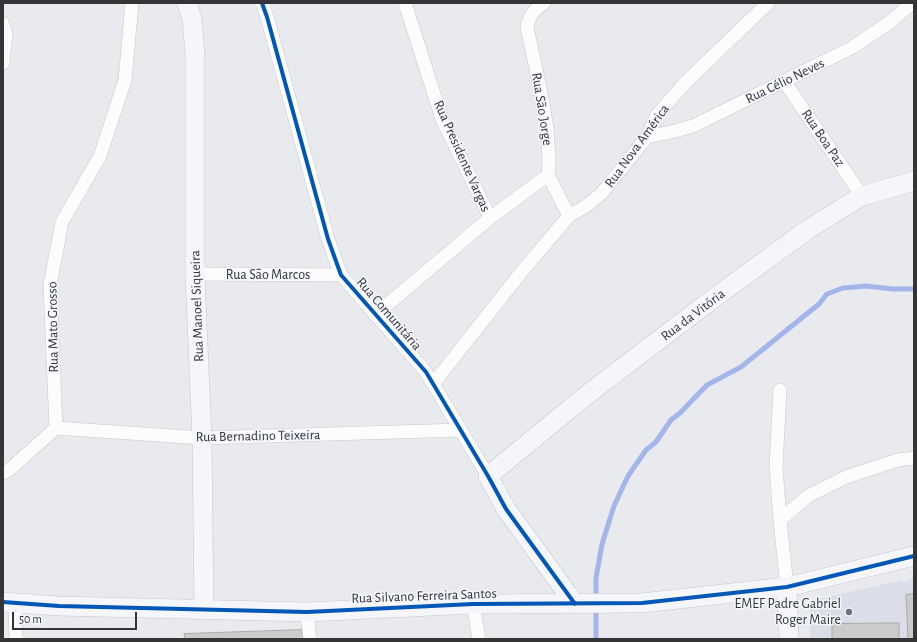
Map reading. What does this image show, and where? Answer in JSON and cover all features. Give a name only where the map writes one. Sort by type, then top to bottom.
[{"type":"street","name":"Rua Mato Grosso","points":[[56,428],[50,285],[62,222],[100,156],[125,80],[132,3]]},
{"type":"street","name":"Rua Manoel Siqueira","points":[[187,3],[192,19],[195,55],[195,274],[202,438],[204,610]]},
{"type":"street","name":"Rua Comunitária","points":[[262,3],[267,16],[328,239],[341,276],[426,372],[506,509],[575,604]]},
{"type":"street","name":"Rua Presidente Vargas","points":[[405,3],[442,119],[490,218],[548,175]]},
{"type":"street","name":"Rua São Jorge","points":[[544,3],[533,12],[529,18],[527,27],[547,128],[549,160],[548,175],[569,216]]},
{"type":"street","name":"Rua Nova América","points":[[433,384],[523,270],[569,216],[586,206],[601,194],[647,137],[657,115],[686,82],[768,3]]},
{"type":"street","name":"Rua Célio Neves","points":[[647,137],[693,126],[853,47],[890,22],[912,3]]},
{"type":"street","points":[[3,24],[6,34],[3,63]]},
{"type":"street","name":"Rua Boa Paz","points":[[784,81],[862,196]]},
{"type":"street","name":"Rua da Vitória","points":[[488,476],[588,394],[714,298],[807,230],[862,196],[914,181]]},
{"type":"street","points":[[375,314],[490,218]]},
{"type":"street","name":"Rua São Marcos","points":[[195,274],[341,276]]},
{"type":"street","points":[[780,390],[776,466],[787,587],[789,639]]},
{"type":"street","name":"Rua Bernadino Teixeira","points":[[56,428],[202,438],[460,430]]},
{"type":"street","points":[[3,473],[9,470],[56,428]]},
{"type":"street","points":[[780,520],[808,496],[846,477],[898,460],[914,458]]},
{"type":"street","name":"Rua Silvano Ferreira Santos","points":[[9,603],[59,606],[307,612],[473,604],[642,603],[787,587],[914,556]]},
{"type":"street","points":[[9,603],[16,639]]},
{"type":"street","points":[[473,604],[479,639]]},
{"type":"street","points":[[307,612],[310,639]]},
{"type":"shaded area","name":"EMEF Padre Gabriel Roger Maire","points":[[914,578],[914,639],[810,639],[810,601],[902,580],[903,583]]},
{"type":"building","points":[[914,594],[914,639],[908,639],[906,595]]},
{"type":"building","points":[[899,623],[899,639],[832,639],[832,624]]},
{"type":"building","points":[[302,630],[304,639],[185,639],[184,634]]},
{"type":"waterway","points":[[596,639],[596,578],[602,544],[614,506],[628,476],[646,450],[656,442],[671,420],[680,413],[707,385],[741,367],[819,304],[827,294],[843,288],[866,286],[893,289],[914,289]]},
{"type":"cycle path","points":[[262,3],[328,239],[341,275],[426,372],[506,509],[575,604]]},
{"type":"cycle path","points":[[3,602],[59,606],[307,612],[473,604],[642,603],[787,587],[914,556]]},
{"type":"place","name":"EMEF Padre Gabriel Roger Maire","points":[[849,612]]}]
